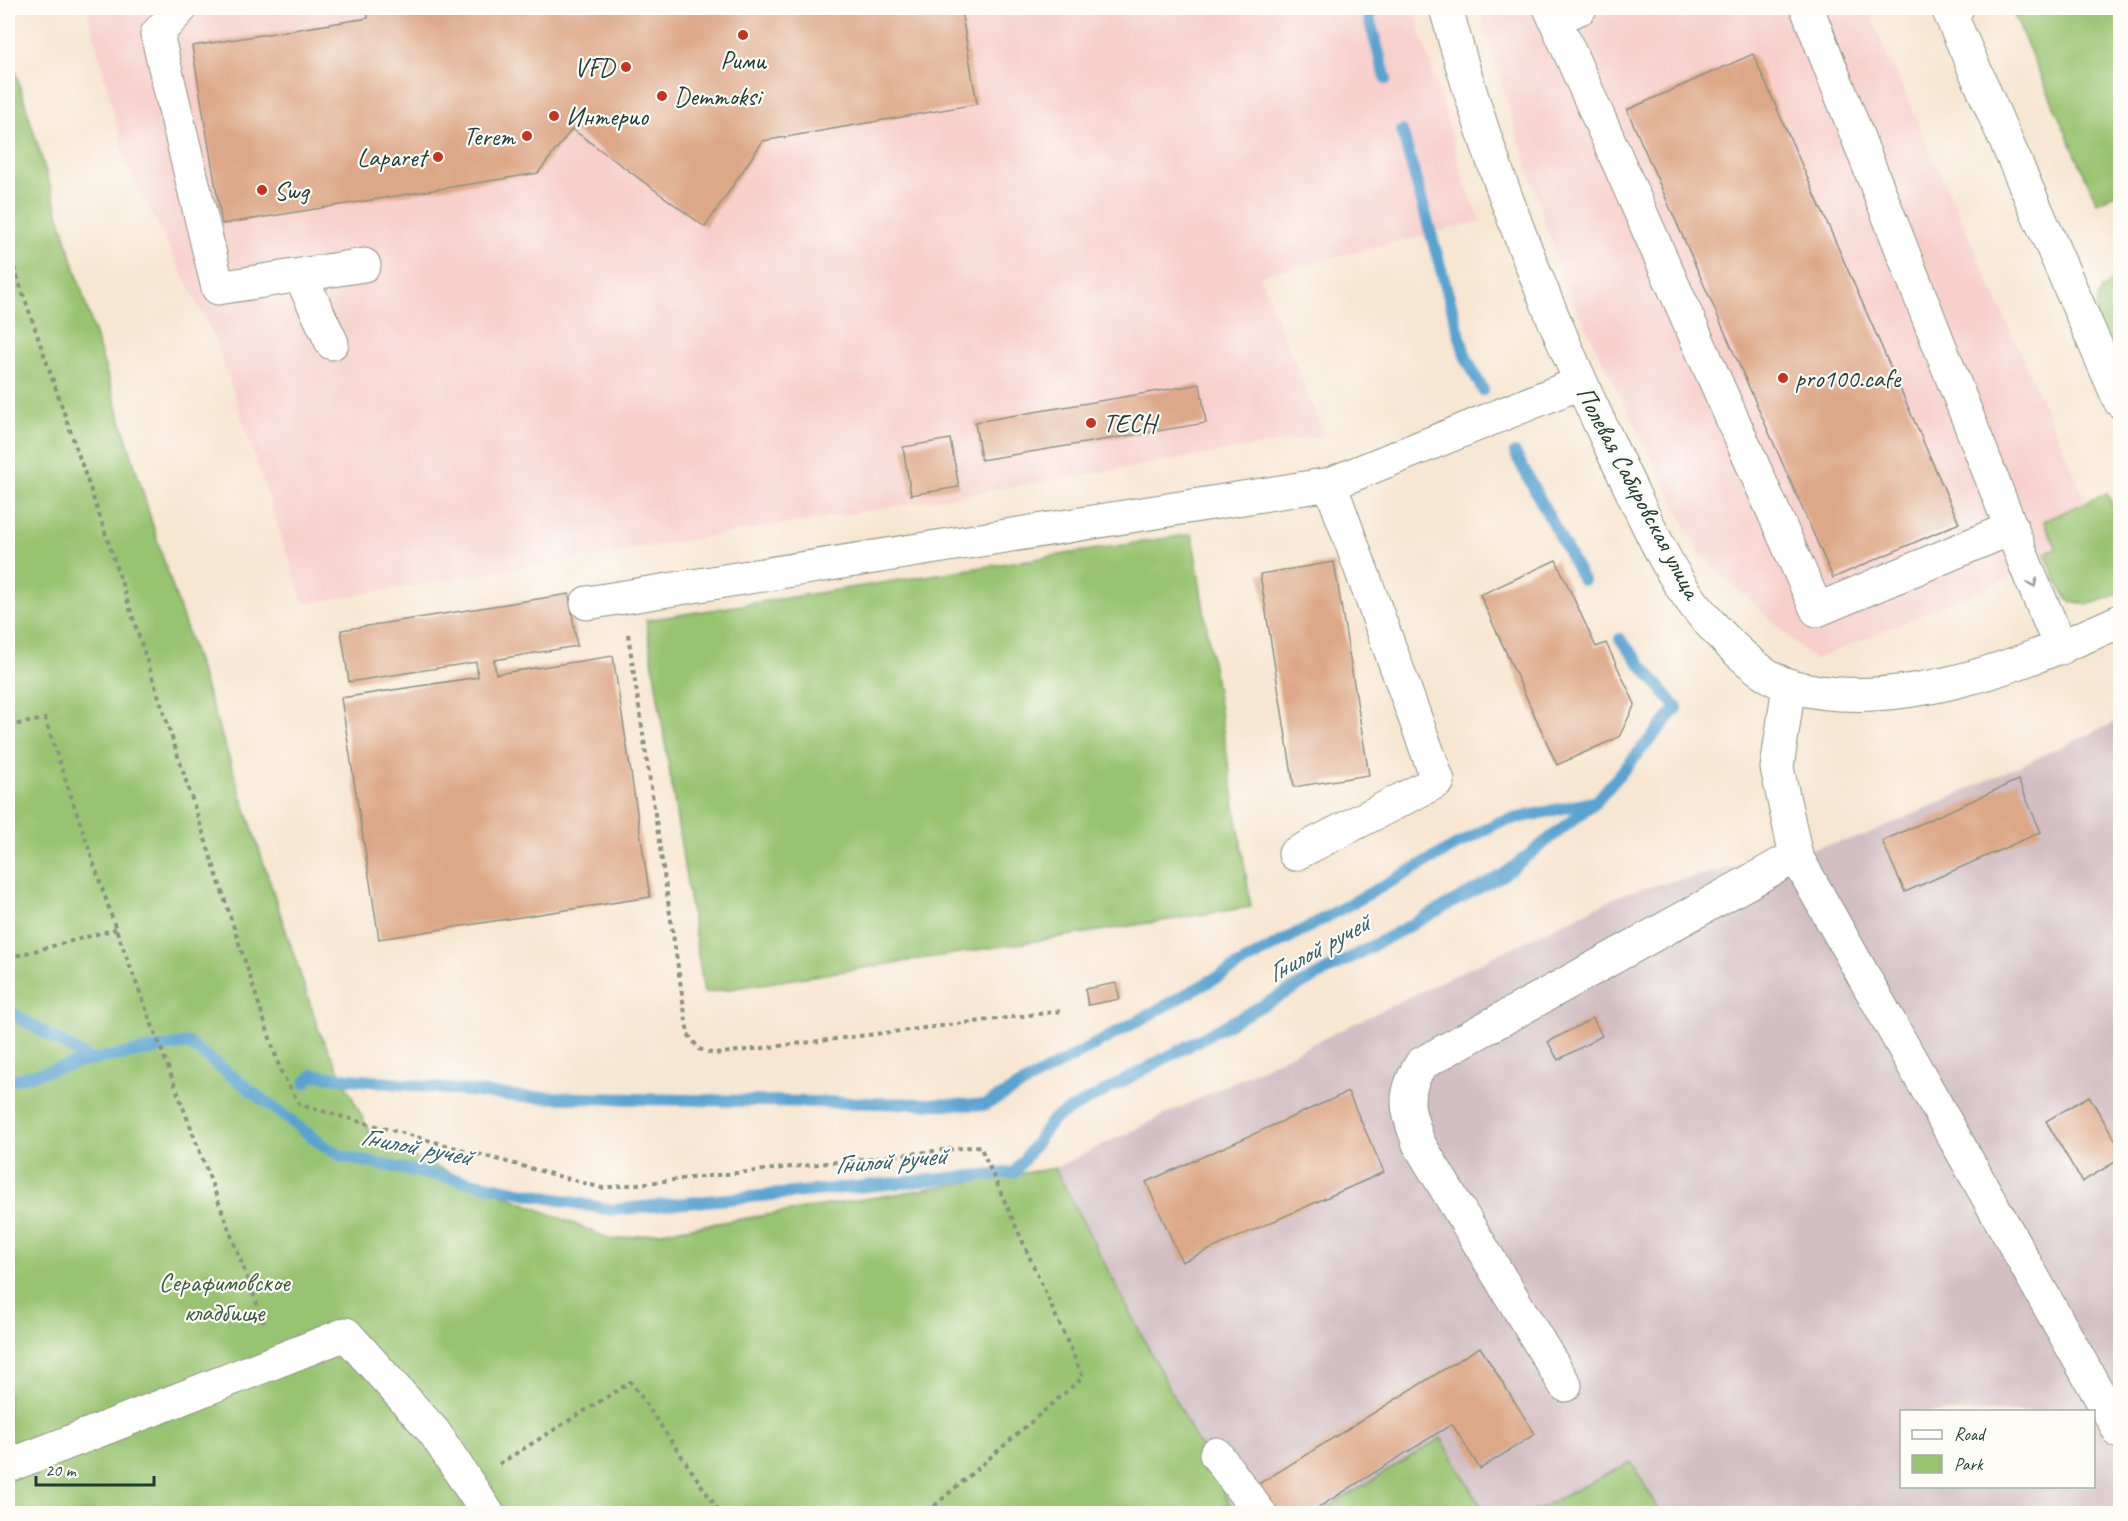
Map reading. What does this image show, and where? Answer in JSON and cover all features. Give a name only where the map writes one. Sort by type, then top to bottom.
[{"type":"street","points":[[181,8],[157,34],[218,288],[364,265]]},
{"type":"street","name":"Полевая Сабировская улица","points":[[1446,8],[1465,78],[1521,239],[1580,383],[1683,588],[1719,633],[1750,662],[1789,685],[1843,693],[1904,692],[1968,679],[2061,648],[2121,621]]},
{"type":"street","points":[[1807,8],[2061,648]]},
{"type":"street","points":[[1957,8],[1949,11],[2121,401]]},
{"type":"street","points":[[1562,11],[1817,610],[2012,528]]},
{"type":"street","points":[[300,275],[332,343]]},
{"type":"street","points":[[587,603],[1330,484],[1580,383]]},
{"type":"street","points":[[1294,854],[1438,781],[1330,484]]},
{"type":"street","points":[[1789,685],[1776,768],[1796,856],[2121,1432]]},
{"type":"street","points":[[1565,1385],[1419,1144],[1408,1111],[1408,1085],[1421,1064],[1796,856]]},
{"type":"street","points":[[8,1466],[346,1334],[434,1432],[488,1514]]},
{"type":"street","points":[[1216,1454],[1260,1514]]},
{"type":"path","points":[[8,250],[106,534],[281,1072],[300,1105],[602,1188],[980,1146],[1083,1377],[925,1514]]},
{"type":"path","points":[[622,597],[688,1034],[699,1048],[714,1054],[1062,1011]]},
{"type":"path","points":[[8,726],[45,719],[116,929],[279,1361]]},
{"type":"path","points":[[8,958],[116,929]]},
{"type":"path","points":[[467,1483],[632,1382],[721,1514]]},
{"type":"shaded area","points":[[87,8],[1414,8],[1466,186],[1481,221],[1259,276],[1325,435],[304,604],[216,341],[126,162]]},
{"type":"shaded area","points":[[1478,8],[1867,8],[2103,538],[1814,660],[1700,554],[1564,284]]},
{"type":"shaded area","points":[[2120,720],[2120,1513],[1661,1513],[1631,1462],[1531,1513],[1485,1513],[1441,1439],[1319,1513],[1234,1513],[1055,1168],[1627,892],[1865,836]]},
{"type":"green space","points":[[2030,8],[2120,8],[2120,192],[2097,203],[2014,15]]},
{"type":"green space","name":"Серафимовское кладбище","points":[[8,47],[159,546],[319,1031],[374,1141],[613,1240],[1055,1168],[1234,1513],[8,1513]]},
{"type":"green space","points":[[2117,277],[2120,286],[2120,343],[2105,336],[2096,314],[2098,297],[2102,290]]},
{"type":"green space","points":[[2107,493],[2113,506],[2120,503],[2120,593],[2088,604],[2078,604],[2063,593],[2045,553],[2057,549],[2044,521]]},
{"type":"green space","points":[[1192,534],[1251,907],[704,993],[646,620]]},
{"type":"green space","points":[[1441,1438],[1485,1513],[1319,1513]]},
{"type":"green space","points":[[1631,1462],[1661,1513],[1531,1513]]},
{"type":"building","name":"Интерио","points":[[367,8],[970,8],[961,10],[977,104],[763,141],[705,227],[572,129],[538,173],[222,224],[192,46],[368,18]]},
{"type":"building","points":[[1753,54],[1959,523],[1833,578],[1627,110]]},
{"type":"building","name":"TECH","points":[[1200,384],[1206,423],[981,460],[975,422]]},
{"type":"building","points":[[950,439],[959,487],[911,495],[903,447]]},
{"type":"building","points":[[1556,560],[1596,647],[1606,643],[1635,704],[1619,737],[1557,765],[1480,595]]},
{"type":"building","points":[[1334,562],[1369,775],[1294,787],[1260,574]]},
{"type":"building","points":[[569,594],[577,646],[494,660],[496,674],[613,656],[650,897],[379,939],[341,698],[478,677],[476,662],[349,682],[341,630]]},
{"type":"building","points":[[2018,780],[2041,832],[1905,892],[1882,841]]},
{"type":"building","points":[[1116,983],[1120,999],[1088,1005],[1085,989]]},
{"type":"building","points":[[1593,1018],[1602,1036],[1558,1060],[1548,1042]]},
{"type":"building","points":[[1348,1092],[1384,1172],[1182,1262],[1146,1182]]},
{"type":"building","points":[[2089,1096],[2120,1148],[2120,1159],[2082,1182],[2046,1121]]},
{"type":"building","points":[[1480,1347],[1535,1434],[1480,1469],[1452,1424],[1308,1514],[1275,1514],[1257,1485]]},
{"type":"waterway","points":[[1366,8],[1386,79]]},
{"type":"waterway","points":[[1402,131],[1466,358],[1483,390]]},
{"type":"waterway","points":[[1515,453],[1583,580]]},
{"type":"waterway","name":"Гнилой ручей","points":[[8,1011],[91,1060],[188,1043],[324,1146],[343,1157],[611,1210],[1015,1172],[1053,1119],[1503,875],[1596,802],[1677,708],[1620,639]]},
{"type":"waterway","points":[[305,1083],[313,1075],[524,1097],[985,1105],[1499,822],[1592,802]]},
{"type":"waterway","points":[[8,1081],[91,1060]]},
{"type":"place","name":"Рими","points":[[743,35]]},
{"type":"place","name":"VFD","points":[[626,67]]},
{"type":"place","name":"Demmoksi","points":[[662,96]]},
{"type":"place","name":"Интерио","points":[[554,116]]},
{"type":"place","name":"Terem","points":[[527,136]]},
{"type":"place","name":"Laparet","points":[[438,157]]},
{"type":"place","name":"Swg","points":[[262,190]]},
{"type":"place","name":"pro100.cafe","points":[[1783,378]]},
{"type":"place","name":"TECH","points":[[1091,423]]}]
